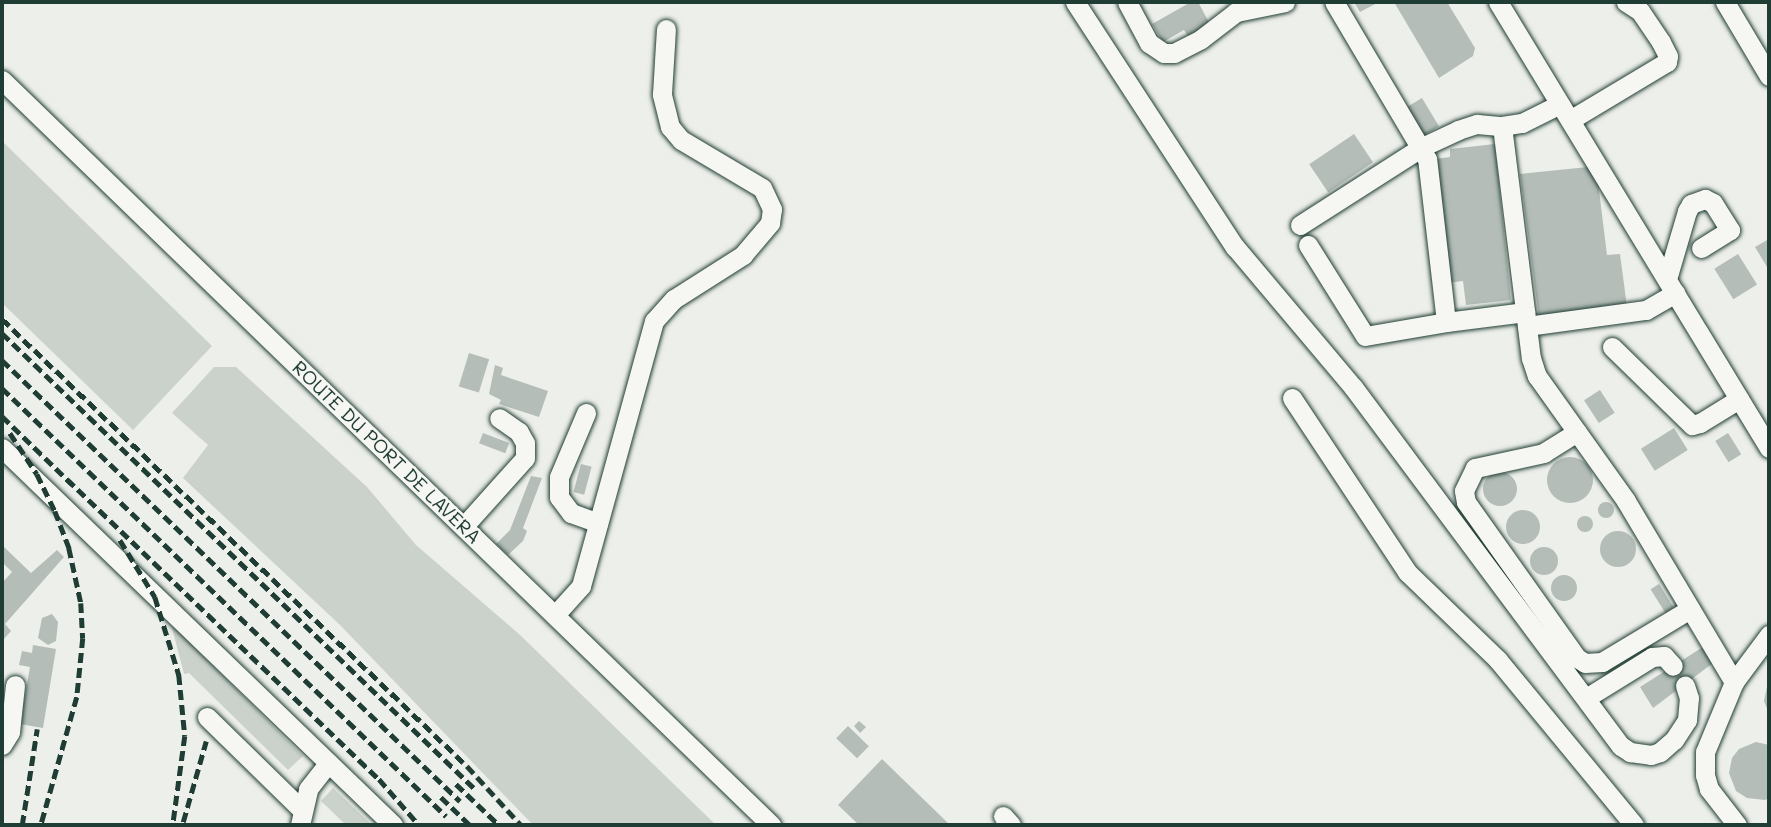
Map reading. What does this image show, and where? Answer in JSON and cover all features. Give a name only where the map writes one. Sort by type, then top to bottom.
[{"type":"street","points":[[1075,2],[1235,247],[1353,387],[1621,746],[1630,752],[1651,755],[1660,752],[1674,740],[1687,720],[1689,698],[1685,686]]},
{"type":"street","points":[[1127,2],[1149,43],[1164,53],[1188,47],[1236,12],[1285,2]]},
{"type":"street","points":[[1334,2],[1427,159],[1446,322]]},
{"type":"street","points":[[1498,2],[1739,399],[1763,423],[1769,448]]},
{"type":"street","points":[[1300,225],[1422,147],[1467,126],[1502,126],[1565,112],[1667,62],[1665,49],[1640,11],[1626,2]]},
{"type":"street","points":[[1725,2],[1769,76]]},
{"type":"street","points":[[555,615],[581,586],[654,321],[674,299],[743,255],[770,223],[772,209],[762,188],[681,140],[670,127],[662,94],[666,29]]},
{"type":"street","name":"ROUTE DU PORT DE LAVERA","points":[[2,80],[771,825]]},
{"type":"street","points":[[1502,126],[1526,319],[1537,376],[1626,501],[1734,682]]},
{"type":"street","points":[[1308,245],[1365,336],[1446,322],[1646,310],[1671,286],[1687,211],[1691,205],[1705,199],[1713,203],[1730,230],[1701,248]]},
{"type":"street","points":[[1612,347],[1692,425],[1700,423],[1739,399]]},
{"type":"street","points":[[1292,398],[1407,572],[1498,660],[1634,825]]},
{"type":"street","points":[[586,413],[559,477],[559,497],[571,513],[598,523]]},
{"type":"street","points":[[464,526],[525,458],[527,452],[519,432],[499,418]]},
{"type":"street","points":[[1577,432],[1544,453],[1475,468],[1464,491],[1466,502],[1577,658],[1585,663],[1602,662],[1690,609]]},
{"type":"street","points":[[2,448],[393,825]]},
{"type":"street","points":[[1737,825],[1717,803],[1705,775],[1705,752],[1734,682],[1769,635]]},
{"type":"street","points":[[1586,698],[1652,657],[1664,656],[1673,666]]},
{"type":"street","points":[[2,745],[10,732],[15,685]]},
{"type":"street","points":[[207,717],[301,818]]},
{"type":"street","points":[[301,818],[308,789],[328,763]]},
{"type":"shaded area","points":[[2,141],[212,346],[133,430],[2,303]]},
{"type":"shaded area","points":[[214,367],[236,367],[367,487],[416,545],[519,634],[716,825],[533,825],[340,625],[183,478],[208,445],[172,413]]},
{"type":"shaded area","points":[[171,624],[303,756],[288,770],[189,673],[184,674]]},
{"type":"shaded area","points":[[333,788],[372,825],[346,825],[321,801]]},
{"type":"building","points":[[1191,2],[1198,2],[1210,24],[1188,36],[1184,30],[1163,42],[1152,24]]},
{"type":"building","points":[[1354,2],[1379,2],[1360,12]]},
{"type":"building","points":[[1394,2],[1447,2],[1475,48],[1473,56],[1439,78]]},
{"type":"building","points":[[1422,98],[1439,126],[1423,136],[1406,108]]},
{"type":"building","points":[[1354,134],[1373,162],[1328,192],[1309,164]]},
{"type":"building","points":[[1495,144],[1511,300],[1466,305],[1463,281],[1447,283],[1435,159],[1450,157],[1450,149]]},
{"type":"building","points":[[1588,167],[1598,182],[1607,255],[1620,254],[1627,307],[1539,318],[1520,174]]},
{"type":"building","points":[[1769,239],[1769,266],[1767,267],[1755,247]]},
{"type":"building","points":[[1738,254],[1757,285],[1733,299],[1714,269]]},
{"type":"building","points":[[469,353],[489,359],[479,393],[459,386]]},
{"type":"building","points":[[495,365],[503,368],[501,375],[548,391],[539,417],[499,404],[501,400],[489,394]]},
{"type":"building","points":[[1600,390],[1615,413],[1599,423],[1584,400]]},
{"type":"building","points":[[1674,428],[1688,450],[1655,471],[1641,449]]},
{"type":"building","points":[[483,433],[509,443],[505,453],[479,443]]},
{"type":"building","points":[[1728,433],[1741,454],[1729,462],[1715,441]]},
{"type":"building","points":[[1570,457],[1587,463],[1593,480],[1587,497],[1570,503],[1553,497],[1547,480],[1553,463]]},
{"type":"building","points":[[581,464],[592,467],[584,495],[573,492]]},
{"type":"building","points":[[1500,472],[1512,477],[1517,489],[1512,501],[1500,506],[1488,501],[1483,489],[1488,477]]},
{"type":"building","points":[[531,476],[542,478],[523,528],[527,531],[523,541],[508,555],[496,544],[510,530]]},
{"type":"building","points":[[1603,502],[1609,502],[1614,510],[1612,516],[1603,518],[1598,513],[1598,507]]},
{"type":"building","points":[[1523,510],[1535,515],[1540,527],[1535,539],[1523,544],[1511,539],[1506,527],[1511,515]]},
{"type":"building","points":[[1582,516],[1588,516],[1593,524],[1591,530],[1582,532],[1577,527],[1577,521]]},
{"type":"building","points":[[1618,531],[1631,536],[1636,549],[1631,562],[1618,567],[1605,562],[1600,549],[1605,536]]},
{"type":"building","points":[[2,545],[31,573],[57,550],[64,557],[5,624],[11,631],[2,641],[2,583],[12,572],[2,562]]},
{"type":"building","points":[[1544,547],[1554,551],[1558,561],[1554,571],[1544,575],[1534,571],[1530,561],[1534,551]]},
{"type":"building","points":[[1564,575],[1573,579],[1577,588],[1573,597],[1564,601],[1555,597],[1551,588],[1555,579]]},
{"type":"building","points":[[1659,584],[1674,608],[1665,613],[1651,589]]},
{"type":"building","points":[[52,614],[58,622],[56,641],[48,645],[38,638],[42,618]]},
{"type":"building","points":[[33,645],[56,649],[43,728],[20,724],[30,667],[19,665],[22,651],[32,653]]},
{"type":"building","points":[[1703,647],[1713,663],[1653,708],[1640,687]]},
{"type":"building","points":[[1769,677],[1769,714],[1764,701]]},
{"type":"building","points":[[859,721],[866,727],[860,733],[854,726]]},
{"type":"building","points":[[848,726],[869,746],[857,758],[836,738]]},
{"type":"building","points":[[1756,742],[1769,745],[1769,798],[1765,800],[1747,798],[1736,791],[1729,773],[1732,758],[1739,749]]},
{"type":"building","points":[[882,759],[950,825],[859,825],[838,805]]},
{"type":"railway","points":[[2,319],[467,766],[521,825]]},
{"type":"railway","points":[[2,333],[475,789]]},
{"type":"railway","points":[[2,360],[460,801]]},
{"type":"railway","points":[[2,388],[446,816]]},
{"type":"railway","points":[[2,416],[72,484]]},
{"type":"railway","points":[[10,433],[37,474],[55,511],[69,548],[81,603],[83,638],[77,697],[41,825]]},
{"type":"railway","points":[[67,479],[379,779],[419,825]]},
{"type":"railway","points":[[120,540],[155,597],[179,675],[185,736],[173,825]]},
{"type":"railway","points":[[22,825],[37,729]]},
{"type":"railway","points":[[183,822],[206,741]]},
{"type":"railway","points":[[456,784],[499,825]]},
{"type":"railway","points":[[441,797],[470,825]]}]
